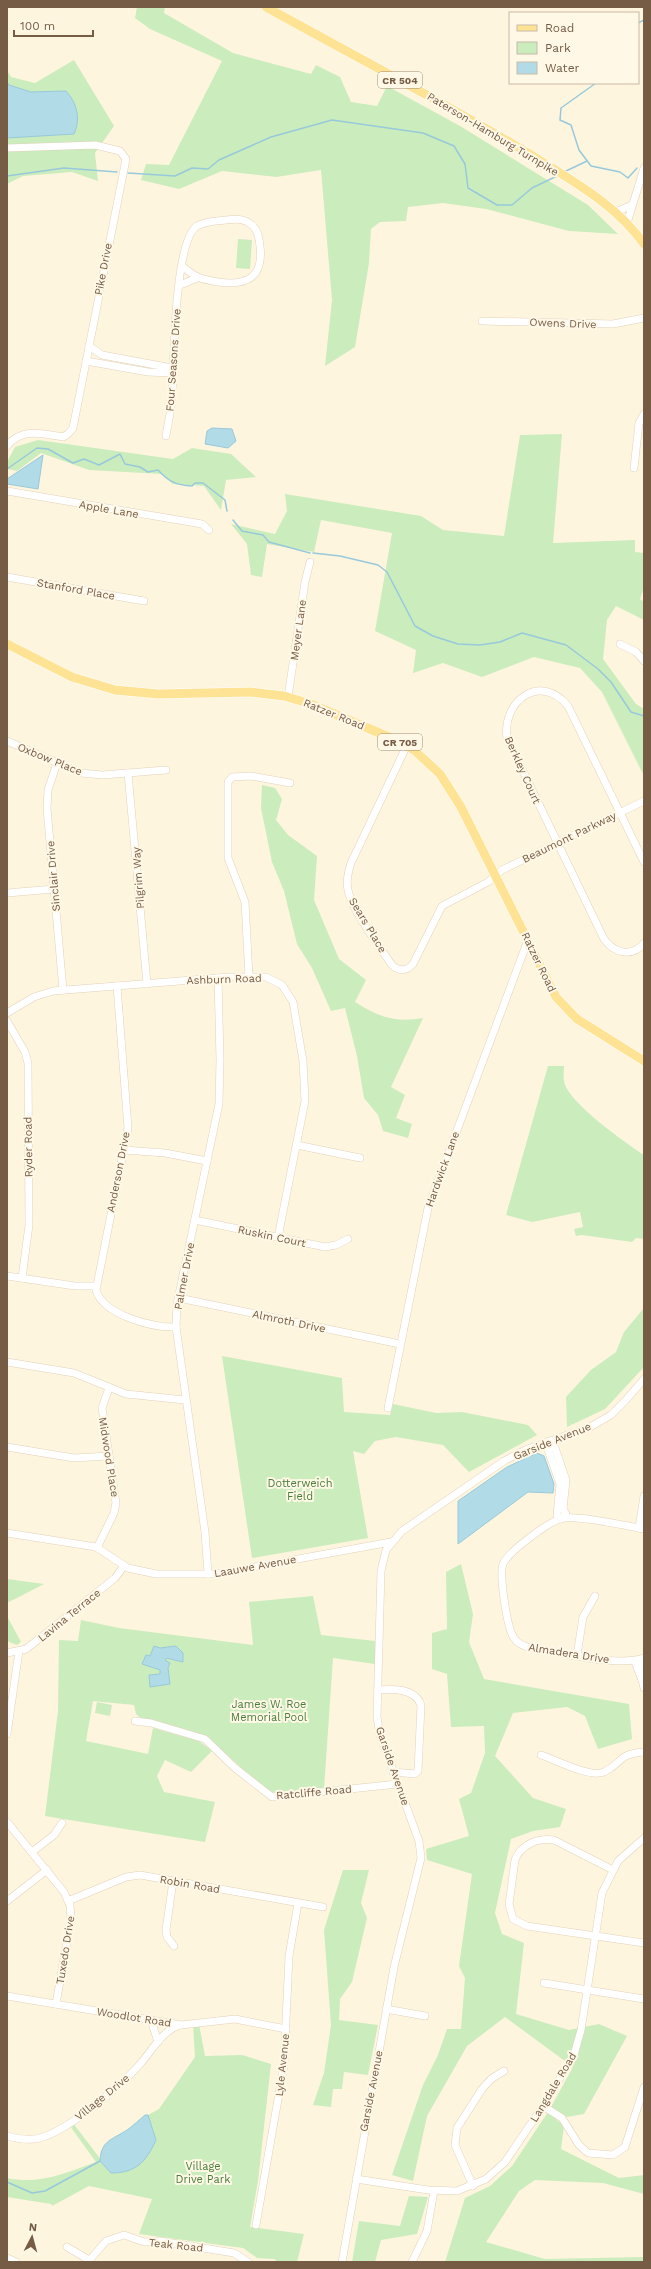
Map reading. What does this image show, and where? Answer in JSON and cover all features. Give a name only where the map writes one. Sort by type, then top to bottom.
[{"type":"main road","name":"Paterson-Hamburg Turnpike","points":[[266,7],[448,105],[595,195],[616,212],[644,244]]},
{"type":"main road","name":"Ratzer Road","points":[[7,644],[72,677],[115,690],[158,694],[261,693],[288,697],[311,704],[407,745],[422,756],[440,774],[461,807],[556,997],[565,1008],[588,1028],[644,1061]]},
{"type":"street","name":"Pike Drive","points":[[7,148],[95,145],[118,150],[125,156],[73,428],[68,434],[63,436],[27,432],[16,437],[7,446]]},
{"type":"street","points":[[627,223],[644,168]]},
{"type":"street","points":[[616,212],[632,204]]},
{"type":"street","name":"Four Seasons Drive","points":[[166,436],[172,395],[175,314],[188,237],[191,231],[197,226],[206,222],[239,219],[252,225],[258,232],[262,260],[259,268],[252,277],[241,283],[233,284],[197,278],[183,267]]},
{"type":"street","points":[[180,285],[197,278]]},
{"type":"street","name":"Owens Drive","points":[[482,321],[613,324],[644,318]]},
{"type":"street","points":[[89,346],[102,355],[172,371]]},
{"type":"street","points":[[121,367],[122,359]]},
{"type":"street","points":[[86,362],[148,372],[172,371]]},
{"type":"street","points":[[634,468],[639,424],[644,414]]},
{"type":"street","name":"Apple Lane","points":[[7,491],[202,524],[209,530]]},
{"type":"street","name":"Meyer Lane","points":[[288,697],[305,582],[310,562]]},
{"type":"street","name":"Stanford Place","points":[[7,577],[144,601]]},
{"type":"street","points":[[620,644],[636,652],[644,661]]},
{"type":"street","name":"Berkley Court","points":[[644,862],[568,706],[558,696],[550,692],[539,690],[528,693],[519,700],[511,712],[506,726],[507,738],[607,944],[617,951],[626,953],[636,950],[644,943]]},
{"type":"street","name":"Oxbow Place","points":[[7,742],[57,764],[91,775],[166,770]]},
{"type":"street","name":"Sears Place","points":[[407,745],[351,863],[347,877],[350,898],[392,966],[399,970],[410,967],[442,906],[488,882],[495,875]]},
{"type":"street","name":"Sinclair Drive","points":[[57,764],[50,781],[47,799],[63,990]]},
{"type":"street","name":"Pilgrim Way","points":[[128,773],[147,984]]},
{"type":"street","points":[[249,976],[245,902],[228,858],[228,782],[232,777],[251,776],[290,783]]},
{"type":"street","name":"Beaumont Parkway","points":[[495,875],[644,801]]},
{"type":"street","points":[[7,893],[54,889]]},
{"type":"street","name":"Hardwick Lane","points":[[388,1408],[428,1208],[505,997],[528,940]]},
{"type":"street","name":"Ashburn Road","points":[[7,1013],[34,997],[63,990],[249,976],[266,977],[276,981],[285,989],[293,1002],[303,1061],[305,1101],[278,1237]]},
{"type":"street","name":"Palmer Drive","points":[[208,1574],[205,1532],[185,1400],[176,1327],[178,1298],[219,1104],[218,978]]},
{"type":"street","name":"Anderson Drive","points":[[96,1286],[124,1150],[128,1122],[117,986]]},
{"type":"street","name":"Ryder Road","points":[[7,1021],[25,1052],[28,1063],[29,1225],[22,1278]]},
{"type":"street","points":[[296,1145],[360,1158]]},
{"type":"street","points":[[124,1150],[165,1153],[207,1161]]},
{"type":"street","name":"Ruskin Court","points":[[195,1220],[325,1247],[336,1245],[348,1239]]},
{"type":"street","points":[[7,1276],[75,1286],[96,1286],[97,1295],[109,1308],[148,1325],[176,1327]]},
{"type":"street","name":"Almroth Drive","points":[[178,1298],[400,1344]]},
{"type":"street","points":[[7,1362],[74,1373],[126,1394],[185,1400]]},
{"type":"street","name":"Garside Avenue","points":[[342,2262],[396,1955],[422,1858],[417,1836],[393,1772],[378,1726],[383,1558],[391,1542],[402,1531],[504,1461],[590,1427],[611,1415],[643,1383]]},
{"type":"street","name":"Midwood Place","points":[[97,1548],[115,1508],[102,1408],[109,1388]]},
{"type":"street","points":[[550,1444],[548,1450],[560,1484],[556,1515],[561,1519]]},
{"type":"street","points":[[7,1447],[79,1458],[109,1456]]},
{"type":"street","points":[[641,1528],[644,1496]]},
{"type":"street","name":"Almadera Drive","points":[[641,1528],[575,1518],[561,1519],[548,1525],[509,1555],[504,1563],[502,1577],[509,1626],[514,1638],[526,1647],[621,1661],[641,1659]]},
{"type":"street","name":"Laauwe Avenue","points":[[7,1533],[97,1548],[124,1566],[151,1574],[208,1574],[391,1542]]},
{"type":"street","name":"Lavina Terrace","points":[[7,1653],[26,1649],[70,1616],[85,1601],[116,1578],[124,1566]]},
{"type":"street","points":[[577,1655],[583,1617],[595,1596]]},
{"type":"street","points":[[7,1734],[19,1651]]},
{"type":"street","points":[[641,1659],[636,1662],[636,1668],[644,1688]]},
{"type":"street","points":[[378,1690],[408,1692],[417,1697],[421,1706],[418,1771],[415,1774],[393,1772]]},
{"type":"street","name":"Ratcliffe Road","points":[[135,1721],[151,1723],[206,1739],[235,1768],[272,1797],[398,1784]]},
{"type":"street","points":[[541,1755],[589,1773],[599,1773],[610,1768],[627,1754],[644,1752]]},
{"type":"street","name":"Tuxedo Drive","points":[[7,1822],[47,1870],[68,1901],[71,1918],[56,2004]]},
{"type":"street","points":[[32,1852],[54,1835],[62,1823]]},
{"type":"street","name":"Langdale Road","points":[[356,2179],[434,2191],[457,2191],[473,2186],[492,2175],[502,2165],[543,2106],[577,2047],[588,1990],[602,1893],[612,1870],[626,1853],[644,1838]]},
{"type":"street","points":[[612,1870],[554,1840],[537,1840],[517,1854],[515,1860],[509,1904],[513,1919],[517,1923],[527,1926],[644,1943]]},
{"type":"street","points":[[7,1901],[47,1870]]},
{"type":"street","name":"Robin Road","points":[[68,1901],[133,1875],[323,1907]]},
{"type":"street","points":[[173,1881],[166,1930],[167,1937],[174,1946]]},
{"type":"street","name":"Lyle Avenue","points":[[256,2226],[283,2072],[289,1956],[298,1903]]},
{"type":"street","points":[[544,1983],[644,1999]]},
{"type":"street","name":"Woodlot Road","points":[[7,1996],[181,2025],[235,2019],[286,2029]]},
{"type":"street","points":[[386,2009],[425,2016]]},
{"type":"street","points":[[151,2020],[158,2042]]},
{"type":"street","name":"Village Drive","points":[[7,2136],[19,2139],[36,2139],[58,2130],[120,2085],[170,2030],[181,2025]]},
{"type":"street","points":[[473,2186],[455,2145],[457,2128],[491,2079],[504,2071]]},
{"type":"street","points":[[543,2106],[562,2118],[579,2146],[588,2153],[613,2155],[625,2147],[644,2087]]},
{"type":"street","points":[[412,2262],[427,2231],[434,2191]]},
{"type":"street","name":"Teak Road","points":[[89,2261],[106,2241],[124,2235],[144,2242],[160,2242],[234,2252],[248,2262]]},
{"type":"street","points":[[67,2247],[89,2261]]},
{"type":"street","points":[[7,2258],[16,2262]]},
{"type":"green space","points":[[137,7],[165,7],[164,13],[233,53],[311,74],[316,65],[340,77],[351,102],[377,106],[387,86],[460,126],[588,205],[618,234],[569,231],[486,209],[443,203],[408,207],[406,221],[380,222],[371,229],[369,263],[355,347],[325,366],[332,300],[321,170],[276,177],[222,171],[179,189],[141,180],[146,164],[169,165],[222,61],[150,29],[135,18]]},
{"type":"green space","points":[[74,60],[114,126],[95,153],[98,181],[72,172],[23,176],[7,184],[7,70],[11,77],[35,83]]},
{"type":"green space","points":[[238,239],[252,240],[250,269],[236,268]]},
{"type":"green space","points":[[562,434],[553,543],[635,540],[635,552],[644,553],[644,587],[640,599],[644,602],[644,620],[616,606],[607,620],[603,659],[636,704],[644,709],[644,776],[602,692],[580,668],[534,657],[482,677],[443,663],[413,673],[416,650],[375,631],[392,533],[321,520],[314,552],[267,544],[262,577],[251,575],[247,544],[231,524],[275,534],[287,511],[285,494],[421,516],[443,530],[504,536],[520,435]]},
{"type":"green space","points":[[38,440],[173,459],[192,448],[231,454],[256,477],[226,480],[221,510],[204,486],[173,484],[162,474],[89,470],[41,453],[17,471],[7,469],[7,462],[15,447]]},
{"type":"green space","points":[[262,785],[275,788],[282,799],[276,820],[288,835],[317,856],[314,900],[339,959],[366,980],[355,1002],[372,1012],[388,1018],[404,1020],[423,1018],[391,1087],[405,1095],[396,1118],[412,1124],[408,1138],[383,1131],[378,1115],[364,1098],[357,1056],[345,1008],[331,1011],[312,968],[297,944],[284,891],[272,862],[261,808]]},
{"type":"green space","points":[[548,1066],[564,1066],[564,1081],[575,1100],[598,1121],[644,1155],[644,1239],[636,1238],[632,1242],[582,1235],[576,1236],[574,1229],[583,1227],[580,1212],[532,1222],[506,1215]]},
{"type":"green space","points":[[644,1308],[644,1367],[605,1409],[567,1427],[566,1397],[591,1370],[616,1352],[624,1332]]},
{"type":"green space","name":"Dotterweich Field","points":[[222,1356],[342,1378],[344,1412],[390,1415],[393,1404],[436,1413],[462,1412],[528,1425],[537,1435],[469,1472],[443,1445],[396,1437],[375,1441],[364,1454],[353,1451],[368,1538],[252,1558]]},
{"type":"green space","points":[[461,1564],[473,1614],[469,1642],[484,1679],[629,1704],[632,1739],[598,1749],[585,1716],[567,1707],[513,1713],[495,1756],[533,1798],[566,1809],[560,1827],[533,1831],[511,1839],[495,1913],[502,1934],[524,1943],[516,2014],[569,2030],[599,2024],[627,2036],[584,2114],[567,2117],[551,2107],[573,2067],[505,2017],[467,2046],[427,2116],[413,2181],[392,2175],[423,2085],[438,2055],[447,2029],[461,2029],[465,1978],[459,1966],[472,1874],[427,1860],[426,1849],[469,1836],[459,1799],[471,1793],[485,1753],[484,1726],[451,1727],[447,1674],[432,1669],[432,1633],[447,1629],[446,1572]]},
{"type":"green space","points":[[7,1579],[44,1584],[7,1603]]},
{"type":"green space","name":"James W. Roe Memorial Pool","points":[[313,1596],[321,1635],[375,1641],[375,1664],[333,1658],[324,1789],[275,1793],[262,1787],[210,1739],[143,1720],[136,1714],[134,1705],[93,1701],[86,1741],[148,1754],[153,1728],[199,1741],[212,1751],[191,1772],[165,1760],[157,1776],[164,1792],[215,1802],[205,1842],[45,1816],[58,1711],[59,1640],[78,1641],[81,1620],[119,1628],[253,1645],[249,1602]]},
{"type":"green space","points":[[7,1616],[21,1642],[17,1645],[7,1641]]},
{"type":"green space","points":[[97,1702],[112,1705],[110,1716],[95,1713]]},
{"type":"green space","points":[[343,1870],[369,1870],[361,1903],[367,1918],[352,1982],[340,1999],[339,2020],[378,2025],[368,2075],[344,2072],[342,2089],[333,2089],[331,2107],[313,2105],[324,2073],[331,2025],[324,1930]]},
{"type":"green space","name":"Village Drive Park","points":[[193,2024],[199,2024],[205,2056],[242,2055],[271,2064],[258,2181],[250,2227],[304,2234],[297,2262],[278,2262],[274,2259],[257,2258],[243,2248],[139,2234],[152,2199],[89,2186],[52,2206],[51,2204],[7,2197],[7,2178],[19,2180],[41,2179],[63,2174],[96,2162],[70,2126],[73,2123],[111,2173],[156,2140],[148,2115],[159,2109],[195,2057]]},
{"type":"green space","points":[[548,2112],[564,2126],[561,2149],[619,2178],[644,2175],[644,2194],[603,2183],[535,2180],[519,2191],[486,2242],[545,2259],[644,2257],[644,2262],[445,2262],[465,2198],[490,2186],[512,2166]]},
{"type":"green space","points":[[409,2196],[428,2197],[417,2234],[381,2240],[375,2262],[352,2262],[359,2221],[400,2226]]},
{"type":"water","points":[[7,82],[9,85],[31,92],[66,91],[73,101],[77,111],[77,123],[74,134],[7,138]]},
{"type":"water","points":[[212,428],[232,429],[236,441],[228,448],[205,444],[207,431]]},
{"type":"water","points":[[43,455],[38,489],[7,484],[7,479]]},
{"type":"water","points":[[537,1453],[544,1456],[554,1484],[553,1493],[528,1492],[458,1544],[458,1501],[507,1467]]},
{"type":"water","points":[[154,1646],[160,1648],[176,1646],[183,1653],[183,1662],[166,1658],[165,1660],[170,1663],[168,1668],[170,1684],[150,1687],[149,1675],[160,1674],[160,1670],[142,1664],[146,1655],[150,1656]]},
{"type":"water","points":[[145,2115],[148,2115],[156,2140],[152,2148],[139,2165],[127,2171],[111,2173],[100,2161],[105,2145],[108,2141],[127,2130]]},
{"type":"waterway","points":[[639,22],[644,20]]},
{"type":"waterway","points":[[595,84],[561,108],[560,120],[571,125],[579,150],[591,166],[620,172],[628,178],[637,168]]},
{"type":"waterway","points":[[128,173],[175,176],[192,168],[208,169],[219,160],[271,137],[332,120],[423,133],[454,146],[465,164],[468,188],[497,205],[512,205],[532,188],[557,176]]},
{"type":"waterway","points":[[566,171],[587,161]]},
{"type":"waterway","points":[[7,176],[64,168],[117,172]]},
{"type":"waterway","points":[[7,469],[37,448],[48,449],[73,463],[84,459],[99,465],[120,454],[125,464],[140,467],[148,472],[158,470],[169,480],[177,484],[192,486],[195,483],[203,483],[225,500],[227,511]]},
{"type":"waterway","points":[[233,520],[242,531],[263,535],[269,542],[310,553]]},
{"type":"waterway","points":[[313,553],[340,556],[378,565],[387,572],[415,626],[433,636],[458,644],[480,645],[500,642],[522,633],[566,645],[598,669],[611,682],[631,712],[644,716]]},
{"type":"waterway","points":[[7,2182],[32,2193],[45,2191],[100,2161]]}]
